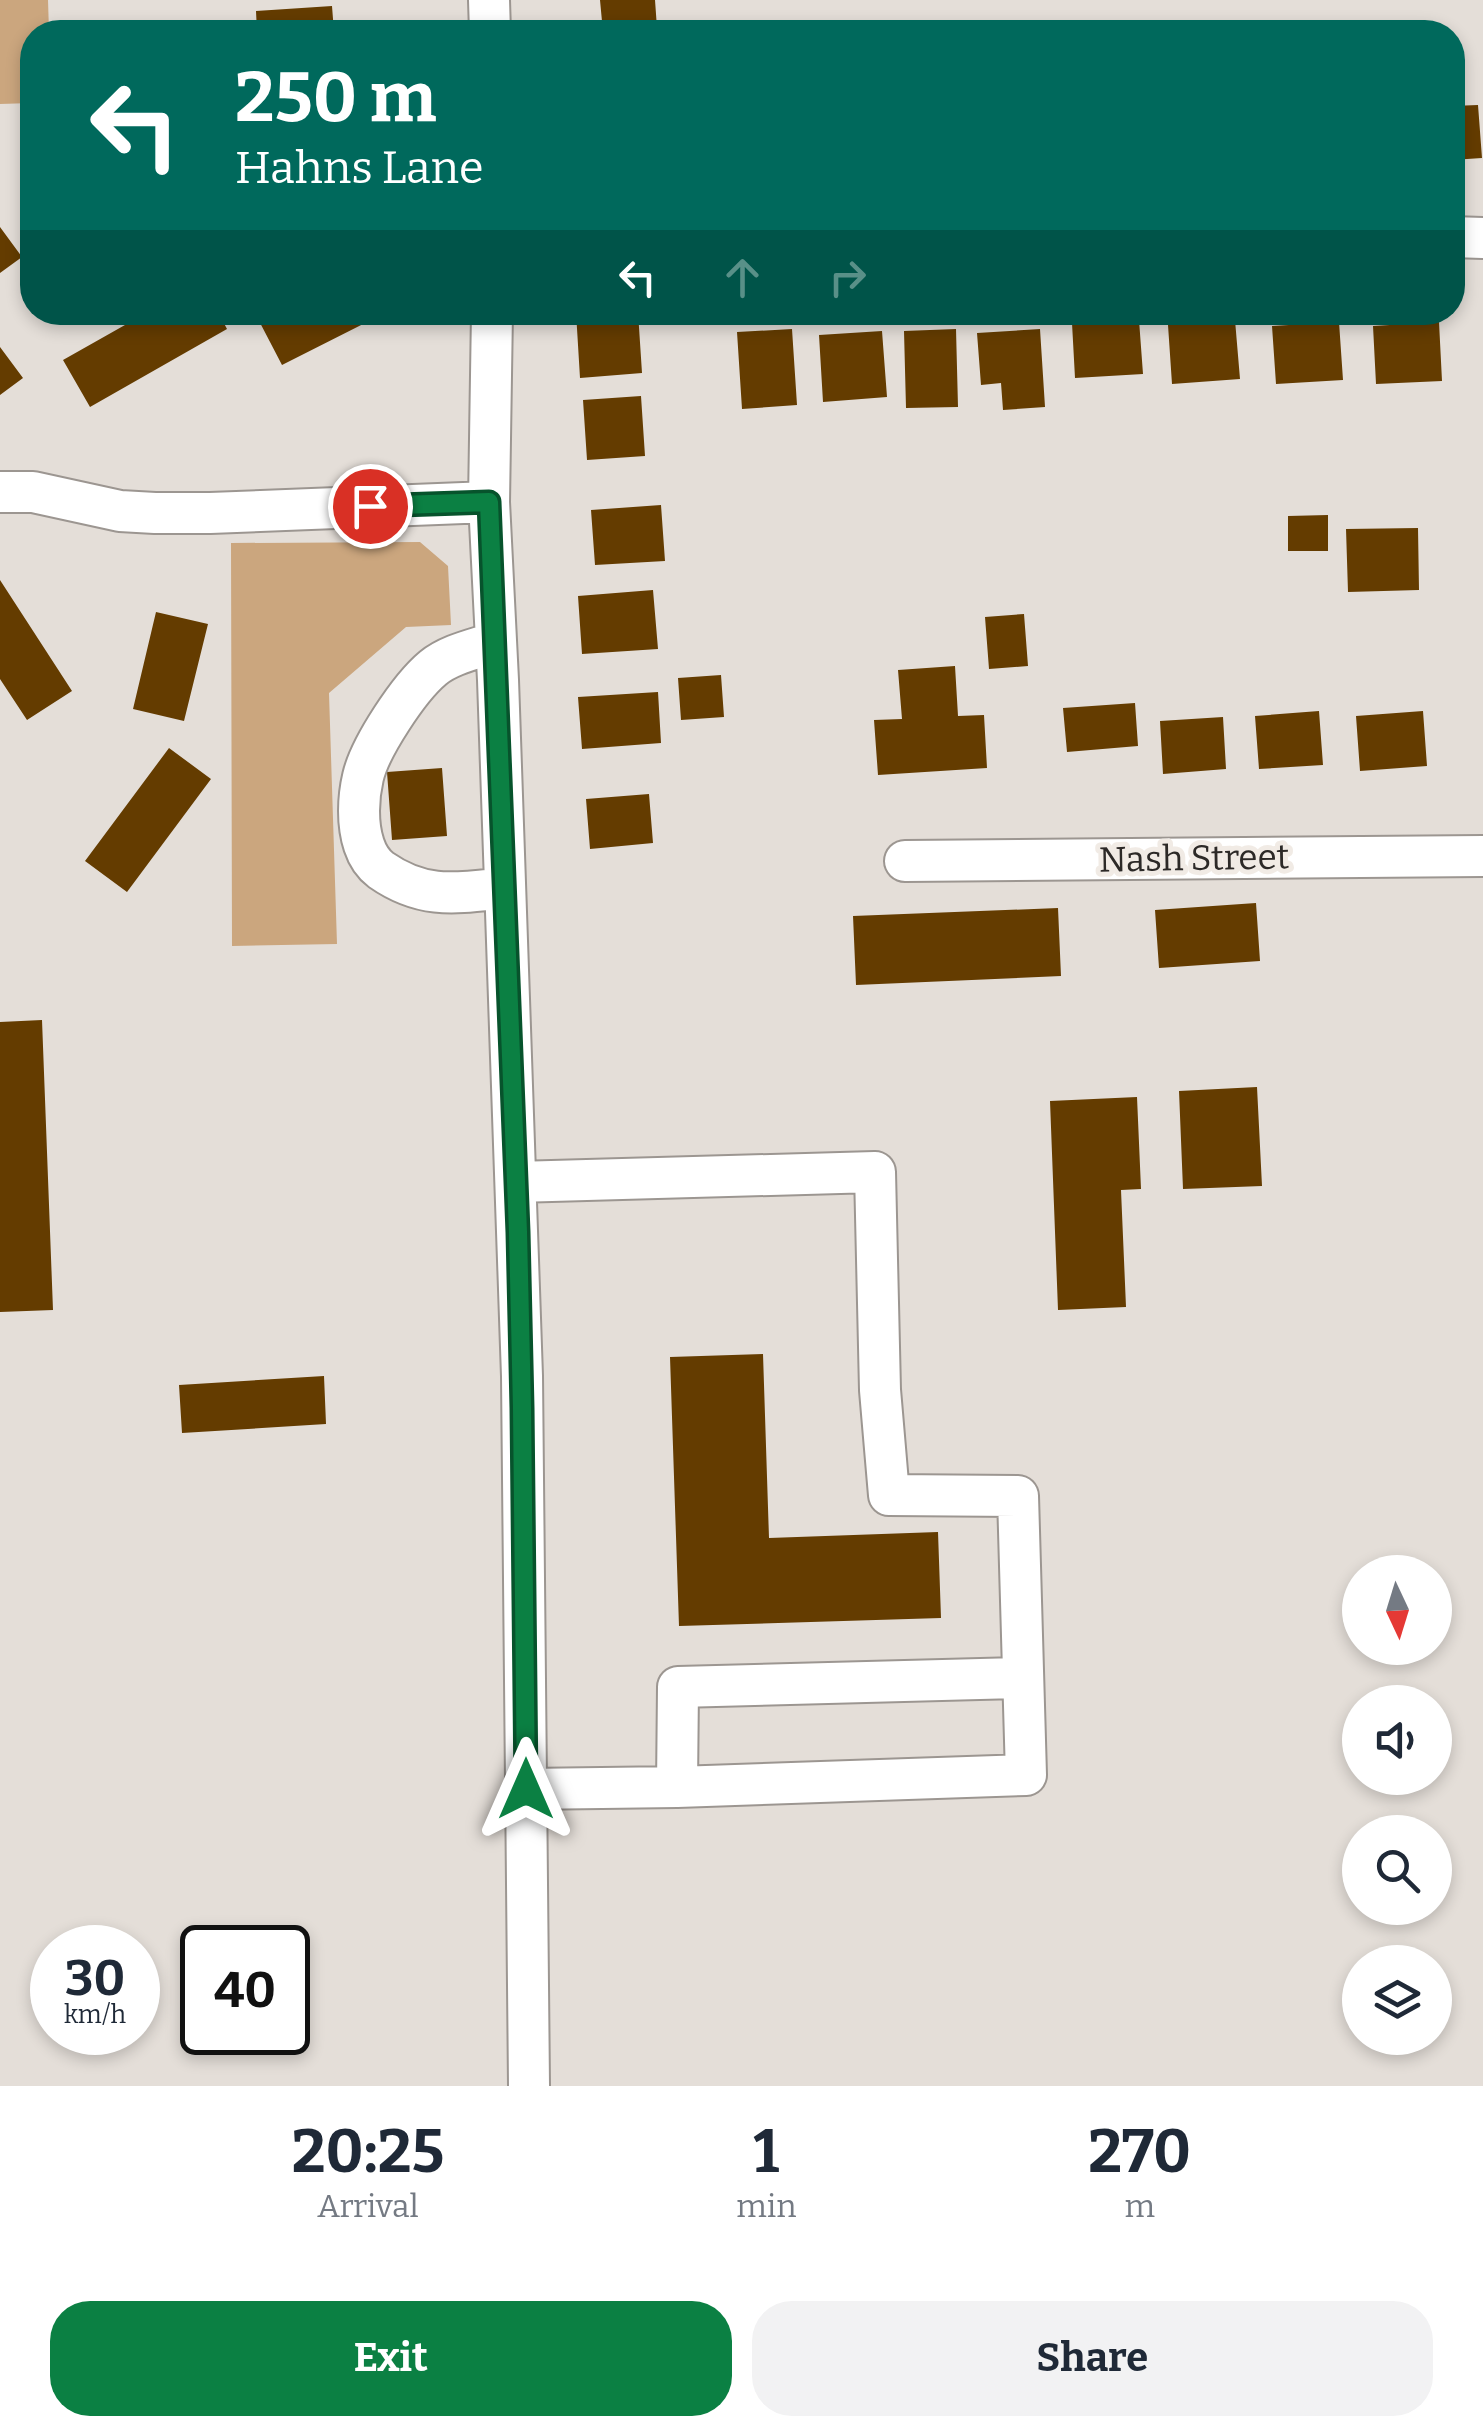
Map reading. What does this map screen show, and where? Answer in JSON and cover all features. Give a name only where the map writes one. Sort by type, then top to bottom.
[{"type":"street","points":[[492,325],[489,502],[522,1408],[529,2086]]},
{"type":"street","points":[[0,492],[33,492],[120,511],[155,512],[489,502]]},
{"type":"street","points":[[496,642],[435,667],[396,711],[364,774],[360,830],[366,852],[377,868],[406,884],[446,894],[506,888]]},
{"type":"street","name":"Nash Street","points":[[905,861],[1483,856]]},
{"type":"street","points":[[516,1182],[875,1172],[880,1390],[889,1496],[1018,1496],[1026,1774],[526,1789]]},
{"type":"street","points":[[677,1787],[678,1687],[1022,1678]]},
{"type":"shaded area","points":[[0,0],[48,0],[49,20],[20,20],[20,103],[0,104]]},
{"type":"shaded area","points":[[420,542],[448,566],[451,625],[406,627],[329,693],[337,944],[232,946],[231,543]]},
{"type":"building","points":[[600,0],[655,0],[656,20],[602,20]]},
{"type":"building","points":[[332,6],[333,20],[256,20],[256,11]]},
{"type":"building","points":[[1478,105],[1482,158],[1465,159],[1465,106]]},
{"type":"building","points":[[0,227],[20,258],[0,273]]},
{"type":"building","points":[[125,325],[225,325],[227,329],[90,407],[63,360]]},
{"type":"building","points":[[261,325],[361,325],[282,365]]},
{"type":"building","points":[[577,325],[639,325],[642,373],[580,378]]},
{"type":"building","points":[[1072,325],[1139,325],[1143,374],[1075,378]]},
{"type":"building","points":[[1168,325],[1235,325],[1240,379],[1172,384]]},
{"type":"building","points":[[1339,325],[1343,380],[1276,384],[1272,326]]},
{"type":"building","points":[[1439,325],[1442,381],[1376,384],[1373,326]]},
{"type":"building","points":[[792,329],[797,405],[742,409],[737,332]]},
{"type":"building","points":[[956,329],[958,407],[906,408],[904,331]]},
{"type":"building","points":[[1040,329],[1045,407],[1003,410],[1001,383],[981,385],[977,333]]},
{"type":"building","points":[[882,331],[887,397],[823,402],[819,335]]},
{"type":"building","points":[[0,347],[23,378],[0,395]]},
{"type":"building","points":[[641,396],[645,456],[587,460],[583,400]]},
{"type":"building","points":[[661,505],[665,561],[595,565],[591,510]]},
{"type":"building","points":[[1328,515],[1328,551],[1288,551],[1288,516]]},
{"type":"building","points":[[1418,528],[1419,590],[1348,592],[1346,529]]},
{"type":"building","points":[[0,580],[72,691],[27,720],[0,679]]},
{"type":"building","points":[[653,590],[658,649],[582,654],[578,596]]},
{"type":"building","points":[[156,612],[208,624],[184,721],[133,709]]},
{"type":"building","points":[[1024,614],[1028,666],[989,669],[985,617]]},
{"type":"building","points":[[955,666],[958,716],[984,715],[987,768],[878,775],[874,720],[902,719],[898,670]]},
{"type":"building","points":[[721,675],[724,717],[681,720],[678,678]]},
{"type":"building","points":[[658,692],[661,743],[582,749],[578,697]]},
{"type":"building","points":[[1135,703],[1138,746],[1067,752],[1063,708]]},
{"type":"building","points":[[1319,711],[1323,765],[1259,769],[1255,716]]},
{"type":"building","points":[[1423,711],[1427,766],[1360,771],[1356,716]]},
{"type":"building","points":[[1223,717],[1226,769],[1163,774],[1160,721]]},
{"type":"building","points":[[169,748],[211,779],[127,892],[85,861]]},
{"type":"building","points":[[442,768],[447,836],[392,840],[387,772]]},
{"type":"building","points":[[649,794],[653,843],[590,849],[586,799]]},
{"type":"building","points":[[1256,903],[1260,961],[1159,968],[1155,910]]},
{"type":"building","points":[[1058,908],[1061,976],[856,985],[853,916]]},
{"type":"building","points":[[42,1020],[53,1310],[0,1312],[0,1022]]},
{"type":"building","points":[[1257,1087],[1262,1186],[1183,1189],[1179,1091]]},
{"type":"building","points":[[1137,1097],[1141,1189],[1121,1190],[1126,1307],[1058,1310],[1050,1101]]},
{"type":"building","points":[[763,1354],[769,1538],[938,1532],[941,1618],[679,1626],[670,1357]]},
{"type":"building","points":[[324,1376],[326,1424],[182,1433],[179,1385]]},
{"type":"route","points":[[370,506],[489,502],[518,1232],[526,1789]]}]
